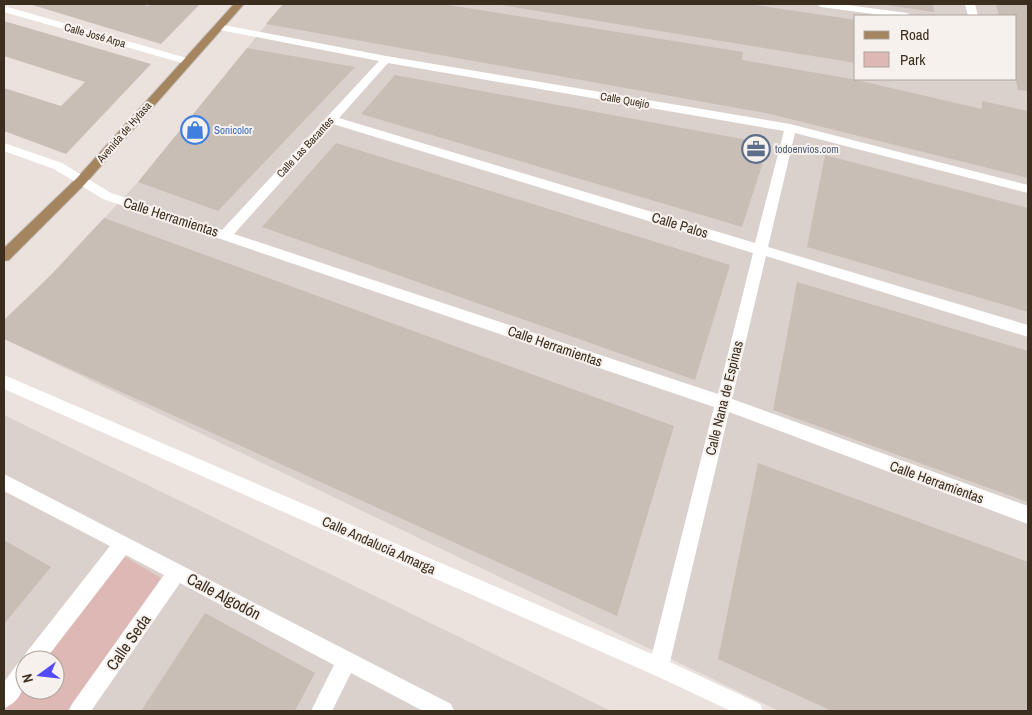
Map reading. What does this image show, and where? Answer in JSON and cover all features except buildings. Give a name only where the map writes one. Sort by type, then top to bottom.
[{"type":"main road","name":"Avenida de Hytasa","points":[[4,256],[81,181],[238,4]]},
{"type":"street","points":[[821,4],[900,15]]},
{"type":"street","name":"Calle José Arpa","points":[[4,9],[186,61]]},
{"type":"street","name":"Calle Quejío","points":[[218,27],[386,59],[790,128],[1028,189]]},
{"type":"street","name":"Calle Las Bacantes","points":[[225,235],[386,59]]},
{"type":"street","name":"Calle Palos","points":[[331,119],[1028,331]]},
{"type":"street","name":"Calle Nana de Espinas","points":[[659,667],[790,128]]},
{"type":"street","name":"Calle Herramientas","points":[[4,146],[58,166],[108,196],[723,403],[1028,515]]},
{"type":"street","name":"Calle Andalucía Amarga","points":[[4,382],[659,667],[753,711]]},
{"type":"street","name":"Calle Algodón","points":[[4,482],[444,711]]},
{"type":"street","points":[[41,650],[123,544]]},
{"type":"street","name":"Calle Seda","points":[[79,711],[177,572]]},
{"type":"street","points":[[321,711],[347,661]]},
{"type":"street","points":[[4,698],[15,683]]},
{"type":"shaded area","points":[[283,4],[1028,4],[1028,711],[779,711],[4,339],[4,320],[51,275],[138,182]]},
{"type":"shaded area","points":[[4,415],[611,711],[4,711]]},
{"type":"green space","points":[[124,556],[161,578],[67,711],[5,711],[15,698],[15,700],[65,700],[65,650],[52,650]]},
{"type":"place","name":"Sonicolor","points":[[195,130]]},
{"type":"place","name":"todoenvios.com","points":[[756,149]]}]
